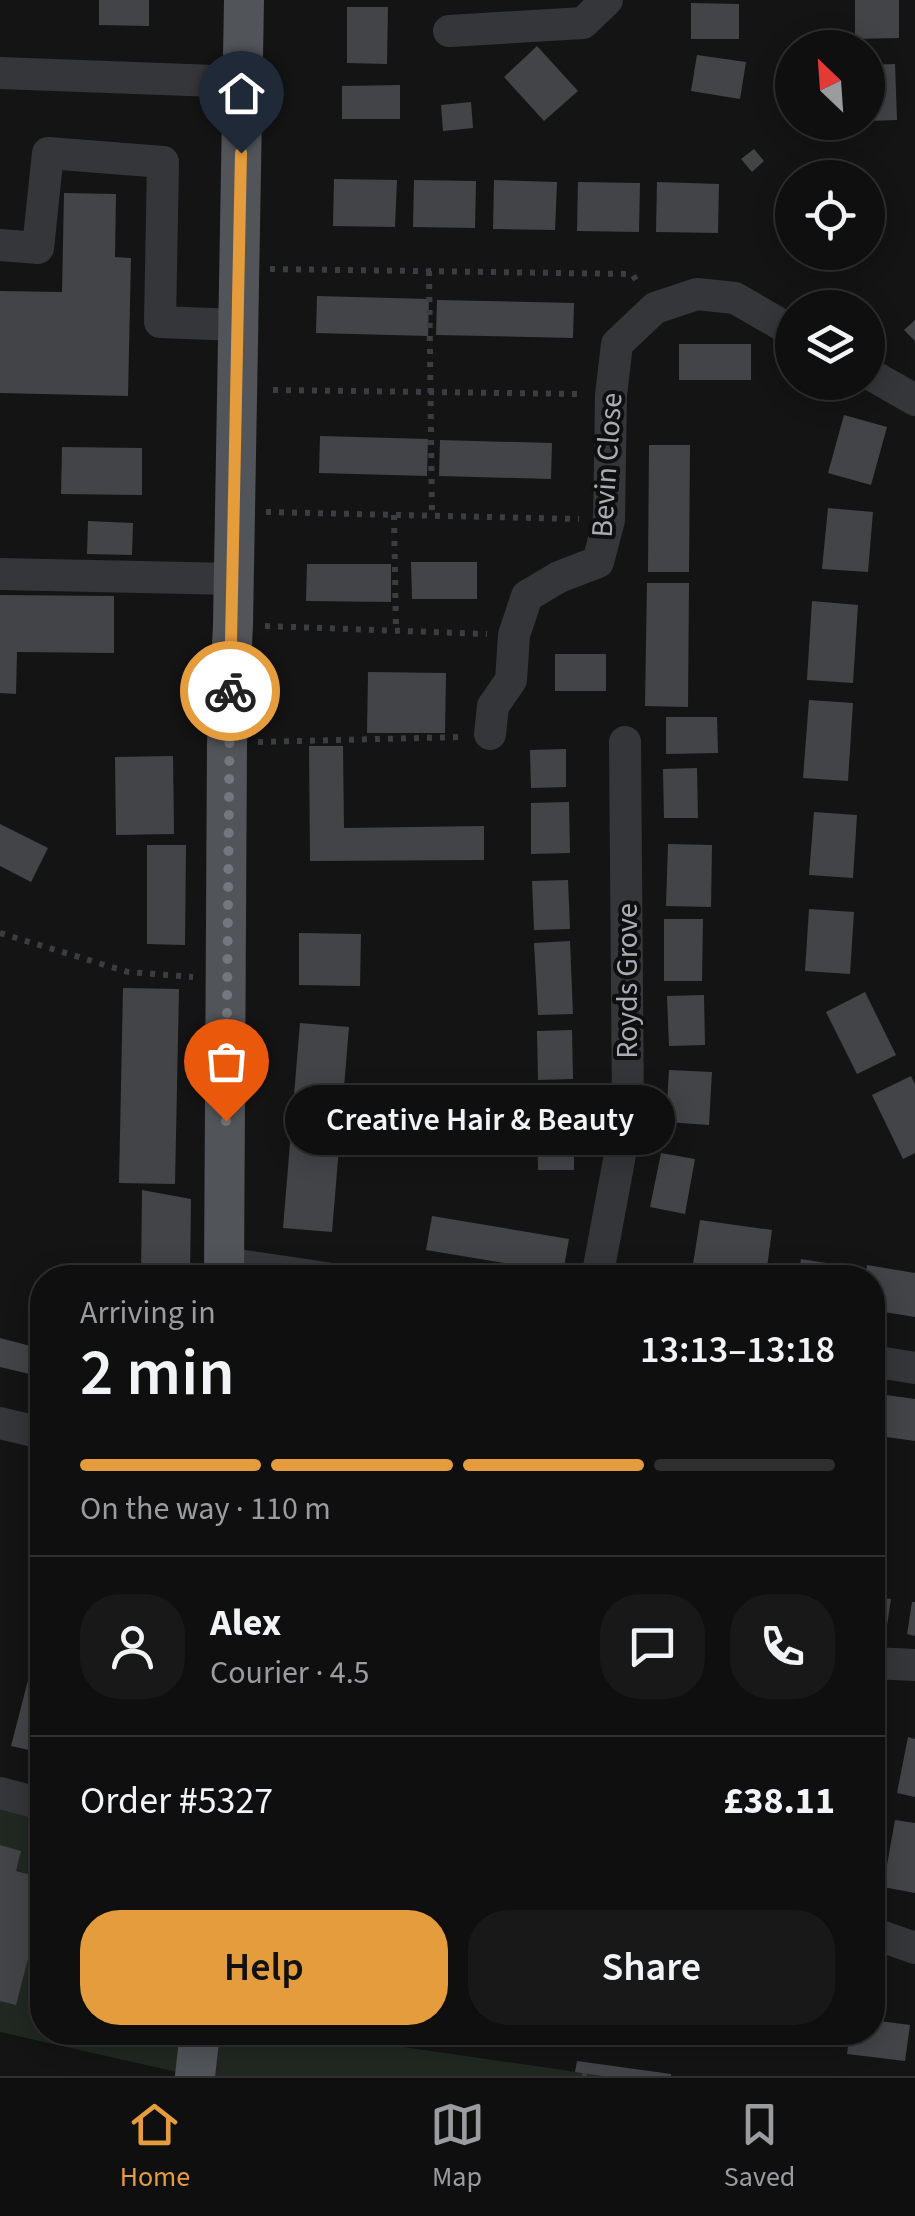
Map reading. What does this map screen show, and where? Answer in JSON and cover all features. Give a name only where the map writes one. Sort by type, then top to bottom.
[{"type":"main road","points":[[224,1265],[227,743],[233,625],[244,0]]},
{"type":"main road","points":[[195,2076],[199,2045]]},
{"type":"street","points":[[449,32],[583,23],[607,0]]},
{"type":"street","points":[[0,73],[242,82]]},
{"type":"street","points":[[0,245],[38,248],[48,153],[163,162],[160,322],[238,325]]},
{"type":"street","name":"Bevin Close","points":[[490,734],[493,706],[511,680],[514,635],[528,596],[558,577],[598,562],[608,520],[611,394],[617,344],[655,308],[697,294],[735,298],[775,321]]},
{"type":"street","points":[[885,383],[915,400]]},
{"type":"street","points":[[0,574],[234,579]]},
{"type":"street","name":"Royds Grove","points":[[599,1265],[628,1112],[625,742]]},
{"type":"street","points":[[885,1363],[915,1368]]},
{"type":"street","points":[[0,1423],[30,1431]]},
{"type":"street","points":[[885,1663],[915,1665]]},
{"type":"street","points":[[0,1792],[30,1801]]},
{"type":"street","points":[[885,1938],[915,1948]]},
{"type":"path","points":[[239,269],[632,274],[655,308]]},
{"type":"path","points":[[429,272],[432,516]]},
{"type":"path","points":[[237,390],[611,394]]},
{"type":"path","points":[[235,512],[608,520]]},
{"type":"path","points":[[394,515],[396,631]]},
{"type":"path","points":[[233,625],[514,635]]},
{"type":"path","points":[[227,743],[490,734]]},
{"type":"path","points":[[0,933],[128,972],[228,980]]},
{"type":"path","points":[[582,2076],[595,2076]]},
{"type":"shaded area","points":[[0,1793],[30,1801],[30,2039],[0,2032]]},
{"type":"shaded area","points":[[58,2045],[390,2045],[604,2076],[195,2076]]},
{"type":"building","points":[[99,0],[149,0],[149,26],[99,25]]},
{"type":"building","points":[[855,0],[899,0],[899,38],[885,38],[885,30],[855,30]]},
{"type":"building","points":[[691,3],[739,4],[739,39],[691,39]]},
{"type":"building","points":[[347,7],[388,7],[387,64],[347,63]]},
{"type":"building","points":[[537,46],[578,91],[544,121],[504,77]]},
{"type":"building","points":[[697,55],[746,62],[740,99],[691,91]]},
{"type":"building","points":[[885,64],[895,64],[897,120],[885,120]]},
{"type":"building","points":[[400,85],[400,119],[342,119],[342,86]]},
{"type":"building","points":[[471,102],[473,128],[443,131],[441,105]]},
{"type":"building","points":[[754,149],[764,161],[752,172],[741,159]]},
{"type":"building","points":[[334,179],[397,180],[395,227],[333,226]]},
{"type":"building","points":[[414,180],[476,181],[475,228],[413,227]]},
{"type":"building","points":[[494,180],[557,182],[555,230],[493,229]]},
{"type":"building","points":[[578,182],[640,183],[639,232],[577,231]]},
{"type":"building","points":[[657,182],[719,184],[718,233],[656,232]]},
{"type":"building","points":[[64,193],[116,194],[115,257],[131,258],[128,396],[0,393],[0,291],[62,292]]},
{"type":"building","points":[[317,296],[429,299],[428,336],[316,333]]},
{"type":"building","points":[[437,300],[574,303],[573,338],[436,335]]},
{"type":"building","points":[[915,320],[915,341],[904,330]]},
{"type":"building","points":[[679,344],[751,344],[751,380],[679,380]]},
{"type":"building","points":[[844,415],[887,427],[871,485],[828,473]]},
{"type":"building","points":[[320,436],[428,439],[427,476],[319,473]]},
{"type":"building","points":[[440,440],[552,443],[551,479],[439,476]]},
{"type":"building","points":[[649,445],[690,445],[689,572],[648,572]]},
{"type":"building","points":[[62,447],[142,448],[142,495],[61,494]]},
{"type":"building","points":[[828,508],[873,512],[868,572],[822,569]]},
{"type":"building","points":[[88,521],[133,523],[132,555],[87,554]]},
{"type":"building","points":[[411,562],[477,562],[477,599],[412,599]]},
{"type":"building","points":[[307,564],[391,564],[391,602],[306,601]]},
{"type":"building","points":[[647,583],[689,583],[688,707],[645,706]]},
{"type":"building","points":[[0,595],[114,596],[114,653],[17,652],[16,694],[0,693]]},
{"type":"building","points":[[812,601],[858,605],[853,683],[807,680]]},
{"type":"building","points":[[555,654],[606,654],[606,691],[555,691]]},
{"type":"building","points":[[368,672],[446,673],[445,733],[367,733]]},
{"type":"building","points":[[809,700],[853,703],[848,781],[803,778]]},
{"type":"building","points":[[666,717],[717,717],[718,753],[666,754]]},
{"type":"building","points":[[309,746],[343,746],[344,828],[484,826],[484,860],[310,861]]},
{"type":"building","points":[[566,749],[566,787],[531,788],[530,750]]},
{"type":"building","points":[[173,756],[174,834],[116,835],[115,757]]},
{"type":"building","points":[[697,768],[698,818],[664,818],[663,769]]},
{"type":"building","points":[[569,802],[570,853],[531,854],[531,803]]},
{"type":"building","points":[[814,812],[857,815],[853,878],[809,875]]},
{"type":"building","points":[[0,824],[48,848],[31,882],[0,866]]},
{"type":"building","points":[[668,844],[712,845],[711,907],[666,906]]},
{"type":"building","points":[[147,845],[186,845],[185,945],[147,944]]},
{"type":"building","points":[[568,880],[570,929],[534,930],[532,881]]},
{"type":"building","points":[[809,909],[854,912],[850,974],[805,971]]},
{"type":"building","points":[[664,919],[703,919],[702,981],[664,981]]},
{"type":"building","points":[[299,933],[361,934],[360,986],[299,985]]},
{"type":"building","points":[[570,941],[573,1014],[538,1015],[534,943]]},
{"type":"building","points":[[123,988],[179,989],[175,1184],[119,1183]]},
{"type":"building","points":[[865,992],[896,1055],[857,1074],[826,1012]]},
{"type":"building","points":[[704,995],[705,1045],[669,1046],[667,996]]},
{"type":"building","points":[[300,1023],[349,1027],[332,1232],[283,1228]]},
{"type":"building","points":[[572,1030],[573,1079],[538,1080],[537,1031]]},
{"type":"building","points":[[669,1070],[712,1072],[709,1125],[666,1122]]},
{"type":"building","points":[[911,1076],[915,1084],[915,1153],[903,1159],[872,1095]]},
{"type":"building","points":[[383,1100],[458,1104],[457,1127],[381,1123]]},
{"type":"building","points":[[574,1106],[574,1170],[538,1170],[537,1107]]},
{"type":"building","points":[[661,1153],[695,1159],[685,1214],[650,1207]]},
{"type":"building","points":[[142,1190],[191,1199],[190,1265],[141,1265]]},
{"type":"building","points":[[432,1216],[569,1239],[564,1265],[515,1265],[426,1250]]},
{"type":"building","points":[[700,1220],[772,1230],[767,1265],[693,1264]]},
{"type":"building","points":[[801,1259],[839,1265],[800,1265]]},
{"type":"building","points":[[885,1268],[915,1273],[915,1317],[885,1312]]},
{"type":"building","points":[[0,1338],[30,1346],[30,1374],[0,1367]]},
{"type":"building","points":[[885,1395],[915,1399],[915,1441],[885,1437]]},
{"type":"building","points":[[885,1598],[891,1599],[885,1632]]},
{"type":"building","points":[[915,1602],[915,1636],[907,1634]]},
{"type":"building","points":[[30,1673],[30,1750],[11,1746]]},
{"type":"building","points":[[908,1737],[915,1739],[915,1797],[897,1793]]},
{"type":"building","points":[[895,1820],[915,1823],[915,1893],[885,1887]]},
{"type":"building","points":[[0,1845],[21,1851],[16,1871],[30,1875],[30,1951],[16,2005],[0,2001]]},
{"type":"building","points":[[885,2022],[910,2025],[905,2061],[847,2054],[848,2045],[885,2045]]},
{"type":"building","points":[[577,2061],[671,2074],[671,2076],[575,2072]]},
{"type":"way so far","points":[[226,1121],[230,691]]},
{"type":"place","name":"Creative Hair & Beauty","points":[[226,1121]]},
{"type":"route","points":[[230,691],[241,153]]}]
